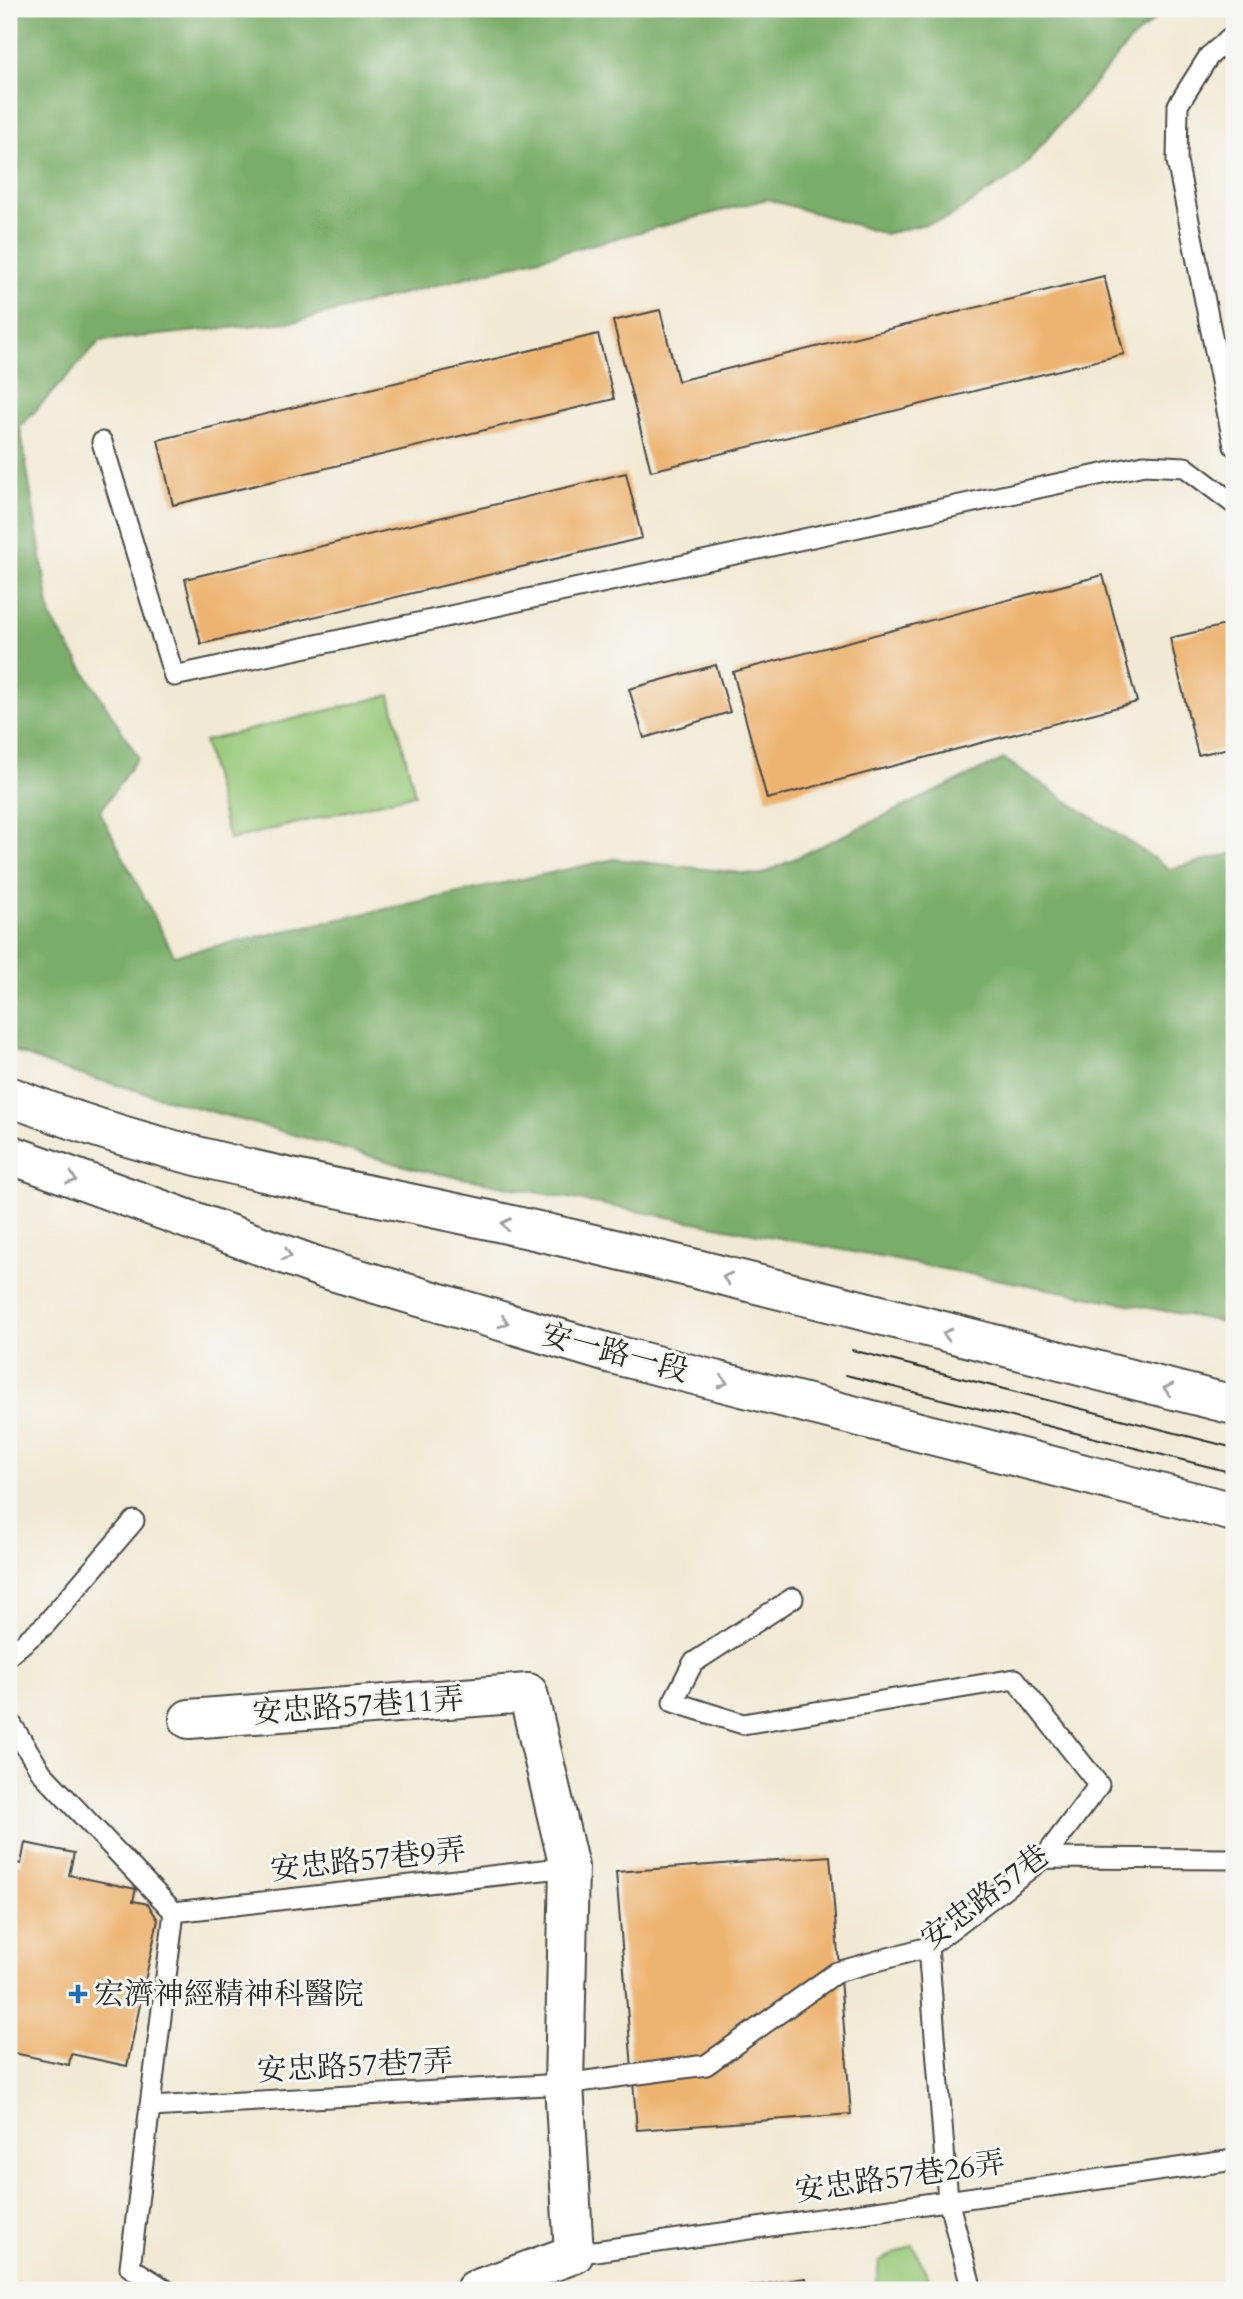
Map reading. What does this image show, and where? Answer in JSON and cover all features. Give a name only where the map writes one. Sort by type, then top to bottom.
[{"type":"street","points":[[9,1097],[148,1143],[250,1169],[538,1231],[1234,1405]]},
{"type":"street","name":"安一路一段","points":[[9,1154],[320,1267],[599,1350],[1234,1511]]},
{"type":"street","name":"安忠路57巷11弄","points":[[189,1718],[528,1693],[569,1867]]},
{"type":"street","points":[[475,2290],[574,2254],[564,2084],[569,1867]]},
{"type":"lane","points":[[1234,35],[1209,56],[1178,106],[1177,160],[1234,446]]},
{"type":"lane","points":[[102,442],[174,676],[1144,465],[1185,467],[1234,504]]},
{"type":"lane","points":[[9,1655],[45,1625],[134,1521]]},
{"type":"lane","name":"安忠路57巷","points":[[564,2084],[706,2065],[837,1972],[928,1947],[1044,1858],[1099,1786],[1015,1679],[743,1724],[673,1702],[693,1663],[793,1598]]},
{"type":"lane","points":[[9,1720],[42,1773],[174,1912],[130,2267],[166,2290]]},
{"type":"lane","points":[[1044,1858],[1234,1859]]},
{"type":"lane","name":"安忠路57巷9弄","points":[[174,1912],[569,1867]]},
{"type":"lane","points":[[928,1947],[948,2200],[971,2290]]},
{"type":"lane","name":"安忠路57巷7弄","points":[[150,2107],[564,2084]]},
{"type":"lane","name":"安忠路57巷26弄","points":[[574,2254],[1234,2160]]},
{"type":"green space","points":[[9,9],[1167,9],[1132,39],[1018,173],[946,219],[885,234],[767,199],[298,321],[100,341],[20,427],[51,618],[138,757],[100,812],[174,955],[614,859],[760,875],[1004,759],[1170,869],[1234,853],[1234,1324],[419,1170],[60,1069],[9,1049]]},
{"type":"green space","points":[[390,695],[415,794],[229,840],[204,741]]},
{"type":"green space","points":[[913,2245],[934,2290],[876,2290],[879,2261]]},
{"type":"building","points":[[1104,276],[1124,354],[651,471],[613,321],[660,310],[678,381]]},
{"type":"building","points":[[598,334],[614,399],[173,505],[158,440]]},
{"type":"building","points":[[626,473],[642,538],[201,644],[185,579]]},
{"type":"building","points":[[1103,575],[1137,702],[767,799],[733,672]]},
{"type":"building","points":[[1234,623],[1234,747],[1198,755],[1170,638]]},
{"type":"building","points":[[716,665],[730,712],[644,738],[629,689]]},
{"type":"building","name":"宏濟神經精神科醫院","points":[[25,1843],[74,1853],[69,1875],[136,1889],[133,1901],[148,1904],[158,1920],[127,2066],[71,2054],[69,2065],[9,2052],[9,1861],[21,1864]]},
{"type":"building","points":[[830,1856],[851,2114],[637,2130],[616,1872]]},
{"type":"building","points":[[806,2278],[808,2290],[732,2290],[732,2289]]},
{"type":"tram line","points":[[852,1350],[1234,1448]]},
{"type":"tram line","points":[[846,1375],[1234,1473]]},
{"type":"place","name":"宏濟神經精神科醫院","points":[[78,1994]]}]
